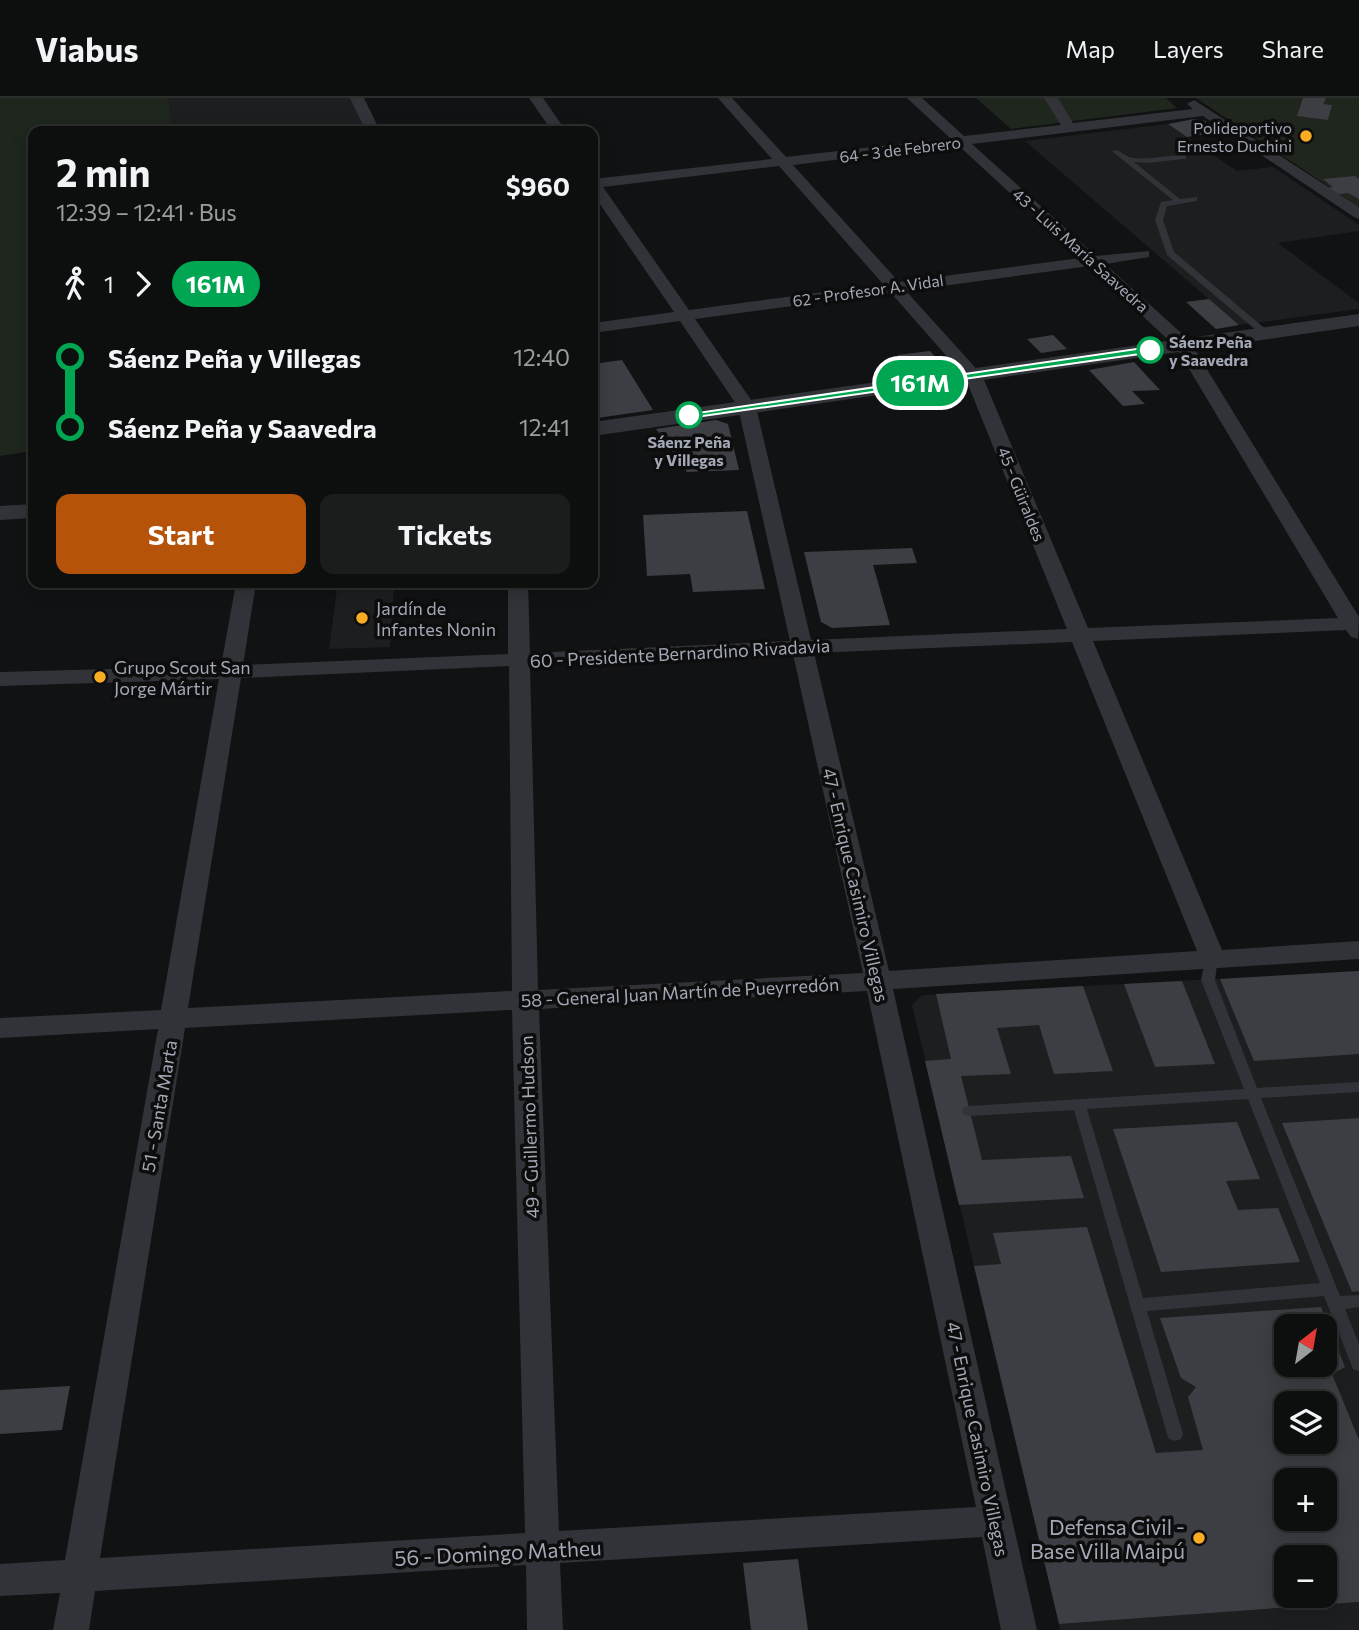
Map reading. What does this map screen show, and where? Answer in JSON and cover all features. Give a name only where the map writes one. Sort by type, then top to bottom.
[{"type":"street","points":[[357,98],[371,126]]},
{"type":"street","points":[[536,98],[556,126]]},
{"type":"street","name":"45 - Güiraldes","points":[[725,98],[891,287],[973,375],[1212,957]]},
{"type":"street","name":"43 - Luis María Saavedra","points":[[914,98],[1183,344],[1357,627]]},
{"type":"street","points":[[1051,98],[1070,129]]},
{"type":"street","points":[[1185,98],[1359,214]]},
{"type":"street","name":"64 - 3 de Febrero","points":[[598,184],[1206,112]]},
{"type":"street","name":"47 - Enrique Casimiro Villegas","points":[[598,190],[747,407],[878,981],[1019,1630]]},
{"type":"street","name":"62 - Profesor A. Vidal","points":[[598,327],[1143,254]]},
{"type":"street","points":[[598,428],[1359,320]]},
{"type":"street","points":[[0,513],[28,511]]},
{"type":"street","name":"51 - Santa Marta","points":[[71,1630],[245,588]]},
{"type":"street","name":"49 - Guillermo Hudson","points":[[518,588],[525,1001],[545,1630]]},
{"type":"street","name":"60 - Presidente Bernardino Rivadavia","points":[[0,679],[232,672],[1080,635],[1357,627]]},
{"type":"street","name":"58 - General Juan Martín de Pueyrredón","points":[[0,1028],[878,981],[1212,957],[1359,950]]},
{"type":"street","name":"56 - Domingo Matheu","points":[[0,1580],[543,1550],[995,1521]]},
{"type":"lane","points":[[1115,151],[1178,201]]},
{"type":"lane","points":[[1126,160],[1148,161],[1183,157]]},
{"type":"lane","points":[[1194,199],[1164,204],[1159,220],[1170,253],[1266,334]]},
{"type":"lane","points":[[1212,957],[1208,980],[1359,1364]]},
{"type":"lane","points":[[969,1111],[1359,1087]]},
{"type":"lane","points":[[1079,1104],[1175,1434]]},
{"type":"lane","points":[[1139,1305],[1331,1296],[1359,1301]]},
{"type":"shaded area","points":[[0,98],[168,98],[172,126],[28,126],[28,452],[0,456]]},
{"type":"shaded area","points":[[168,98],[352,98],[364,126],[172,126]]},
{"type":"shaded area","points":[[976,98],[1166,98],[1177,108],[1011,129]]},
{"type":"shaded area","name":"Polideportivo Ernesto Duchini","points":[[1196,98],[1359,98],[1359,206],[1358,206]]},
{"type":"shaded area","points":[[1168,124],[1237,171],[1273,167],[1359,225],[1359,231],[1278,243],[1359,303],[1359,309],[1239,325],[1025,141]]},
{"type":"shaded area","name":"Jardín de Infantes Nonin","points":[[394,588],[390,647],[329,649],[337,589]]},
{"type":"shaded area","points":[[1359,971],[1359,1441],[1337,1442],[1337,1391],[1274,1391],[1274,1447],[1021,1463],[912,1005],[922,995]]},
{"type":"shaded area","points":[[1359,1602],[1359,1630],[1060,1630],[1059,1624],[1277,1608],[1337,1608],[1337,1604]]},
{"type":"building","points":[[1303,98],[1326,98],[1323,104],[1332,105],[1328,120],[1297,116]]},
{"type":"building","points":[[1194,119],[1206,121],[1206,130],[1214,133],[1187,137],[1168,124]]},
{"type":"building","points":[[1355,176],[1359,179],[1359,199],[1348,193],[1335,195],[1326,188],[1333,187],[1323,179]]},
{"type":"building","points":[[1209,299],[1239,325],[1216,329],[1186,302]]},
{"type":"building","points":[[1053,335],[1067,349],[1041,353],[1027,339]]},
{"type":"building","points":[[930,351],[939,361],[935,362],[938,365],[932,366],[933,369],[911,372],[897,355]]},
{"type":"building","points":[[622,360],[653,410],[598,418],[598,363]]},
{"type":"building","points":[[1134,362],[1160,390],[1132,391],[1145,404],[1123,406],[1089,370]]},
{"type":"building","points":[[716,420],[728,424],[739,470],[687,472],[656,429]]},
{"type":"building","points":[[747,511],[765,589],[693,592],[690,574],[647,576],[643,515]]},
{"type":"building","points":[[912,548],[917,563],[873,565],[890,625],[832,628],[821,622],[804,552]]},
{"type":"building","points":[[1359,971],[1359,1054],[1254,1061],[1220,979]]},
{"type":"building","points":[[1182,981],[1215,1064],[1155,1067],[1124,984]]},
{"type":"building","points":[[1083,986],[1113,1071],[1054,1074],[1039,1025],[997,1028],[1011,1074],[961,1076],[982,1160],[1071,1156],[1084,1198],[959,1205],[925,1061],[951,1059],[936,994]]},
{"type":"building","points":[[1359,1118],[1359,1291],[1352,1292],[1282,1123]]},
{"type":"building","points":[[1237,1122],[1260,1179],[1226,1181],[1238,1210],[1278,1208],[1300,1262],[1161,1272],[1113,1129]]},
{"type":"building","points":[[1087,1227],[1156,1453],[1203,1450],[1188,1397],[1196,1387],[1181,1378],[1160,1318],[1321,1307],[1324,1314],[1274,1314],[1274,1377],[1333,1377],[1359,1440],[1359,1602],[1337,1604],[1337,1545],[1274,1545],[1274,1608],[1277,1608],[1059,1624],[974,1266],[1001,1264],[993,1233]]},
{"type":"building","points":[[1337,1347],[1345,1367],[1337,1371]]},
{"type":"building","points":[[70,1386],[62,1430],[0,1434],[0,1390]]},
{"type":"building","points":[[798,1559],[808,1630],[751,1630],[743,1563]]},
{"type":"bus line","name":"161M","points":[[689,415],[1150,350]]},
{"type":"place","name":"Polideportivo Ernesto Duchini","points":[[1306,136]]},
{"type":"place","name":"Sáenz Peña y Saavedra","points":[[1150,350]]},
{"type":"place","name":"Sáenz Peña y Villegas","points":[[689,415]]},
{"type":"place","name":"Jardín de Infantes Nonin","points":[[362,618]]},
{"type":"place","name":"Grupo Scout San Jorge Mártir","points":[[100,677]]},
{"type":"place","name":"Defensa Civil - Base Villa Maipú","points":[[1199,1538]]}]
